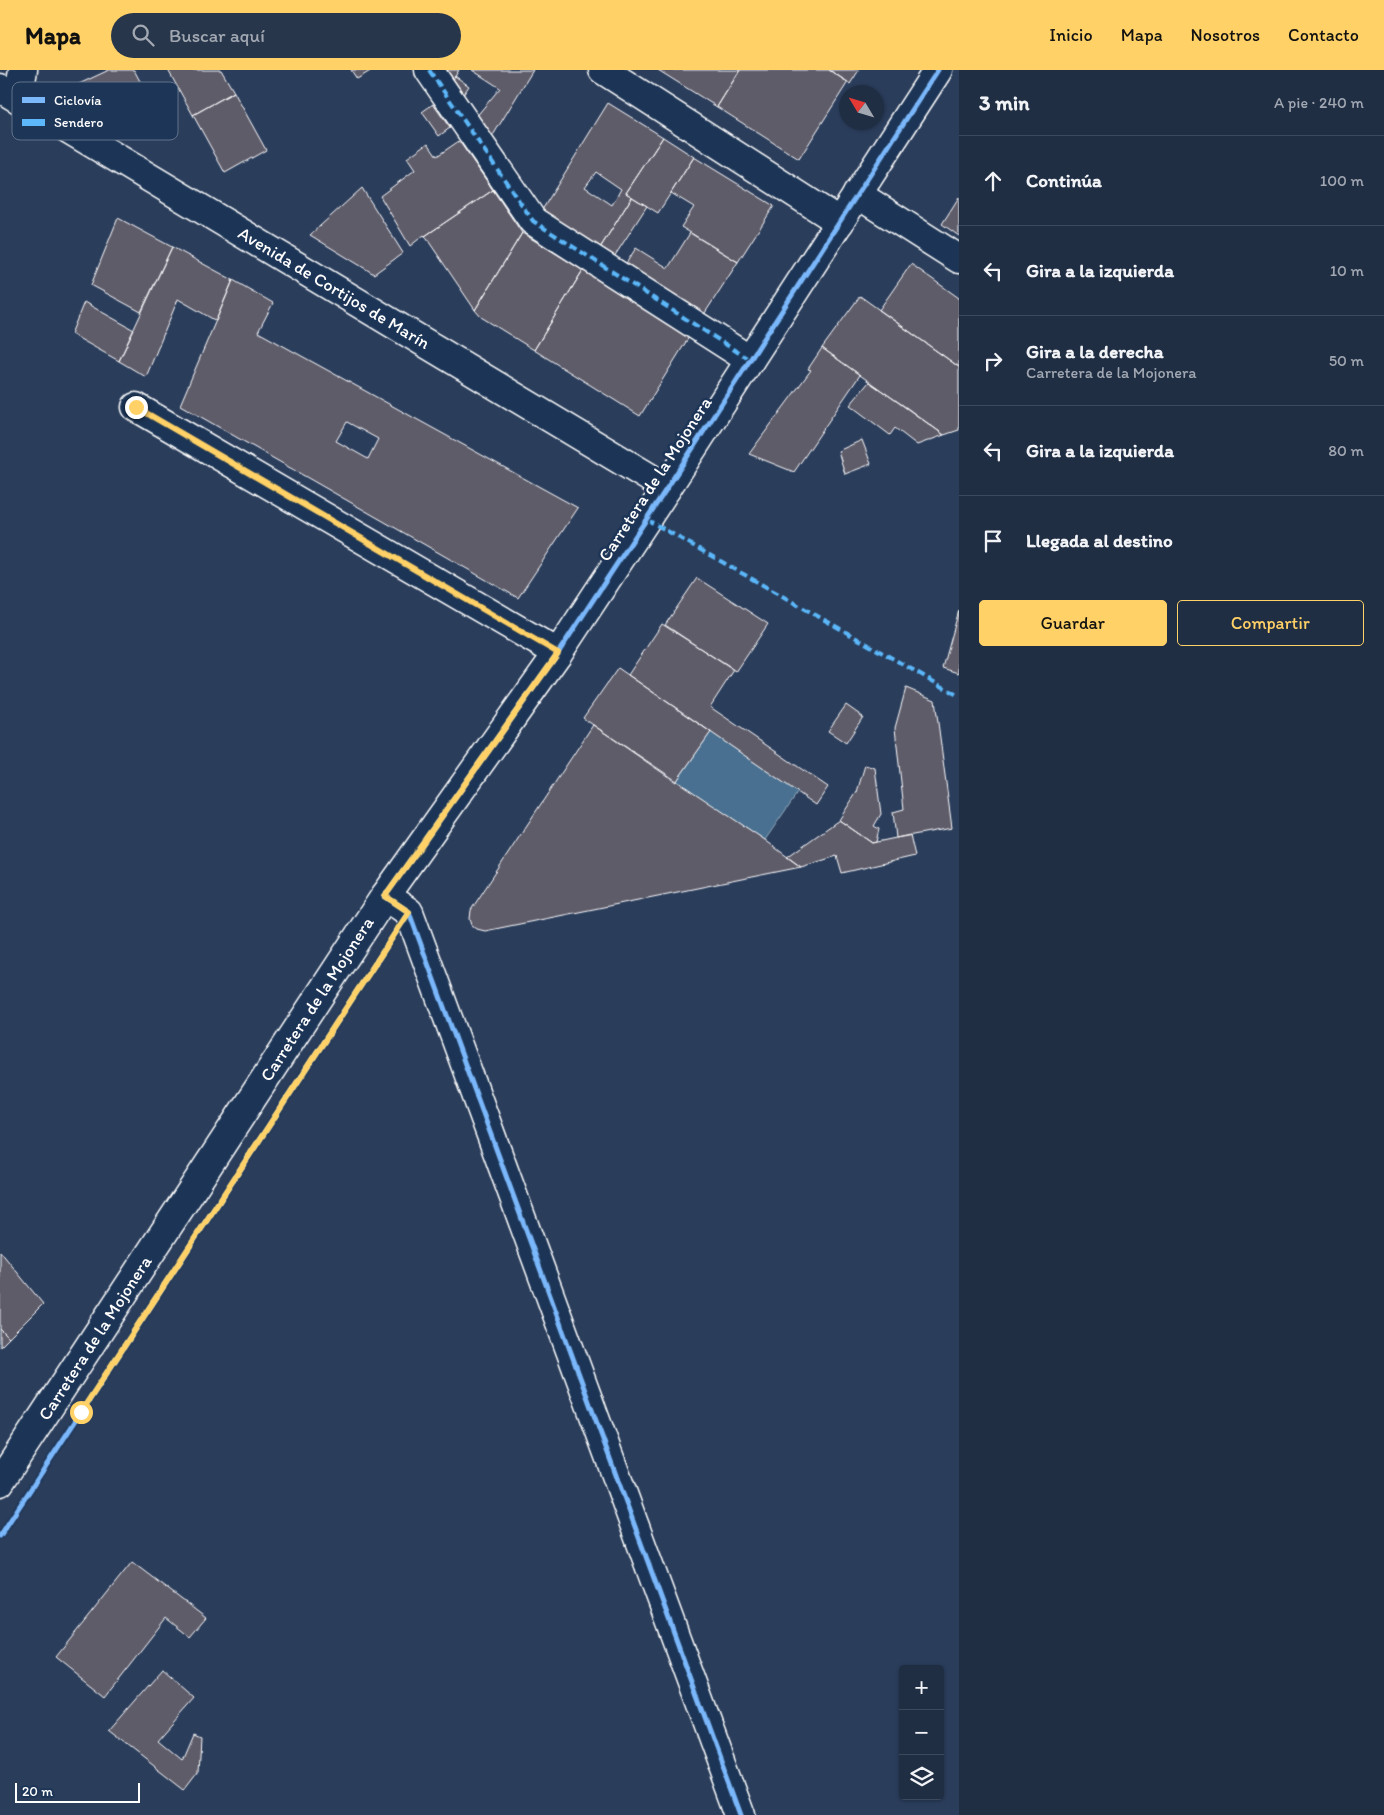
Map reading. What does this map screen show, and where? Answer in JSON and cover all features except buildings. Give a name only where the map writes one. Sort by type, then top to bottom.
[{"type":"street","points":[[16,82],[23,70]]},
{"type":"street","points":[[429,70],[533,221],[750,360]]},
{"type":"street","points":[[603,70],[840,222]]},
{"type":"street","name":"Carretera de la Mojonera","points":[[0,1482],[385,896],[558,653],[938,70]]},
{"type":"street","name":"Avenida de Cortijos de Marín","points":[[87,140],[667,488]]},
{"type":"street","points":[[857,194],[959,259]]},
{"type":"street","points":[[136,407],[558,653]]},
{"type":"street","points":[[385,896],[409,912],[741,1815]]},
{"type":"water","points":[[711,732],[798,792],[765,840],[676,782]]},
{"type":"marked path","points":[[429,70],[533,221],[750,360]]},
{"type":"marked path","points":[[646,519],[959,696]]},
{"type":"cycle path","points":[[741,1815],[409,912],[385,896],[558,653],[938,70]]},
{"type":"cycle path","points":[[0,1536],[409,912]]},
{"type":"route","points":[[81,1412],[409,912],[385,896],[558,653],[136,407]]}]
